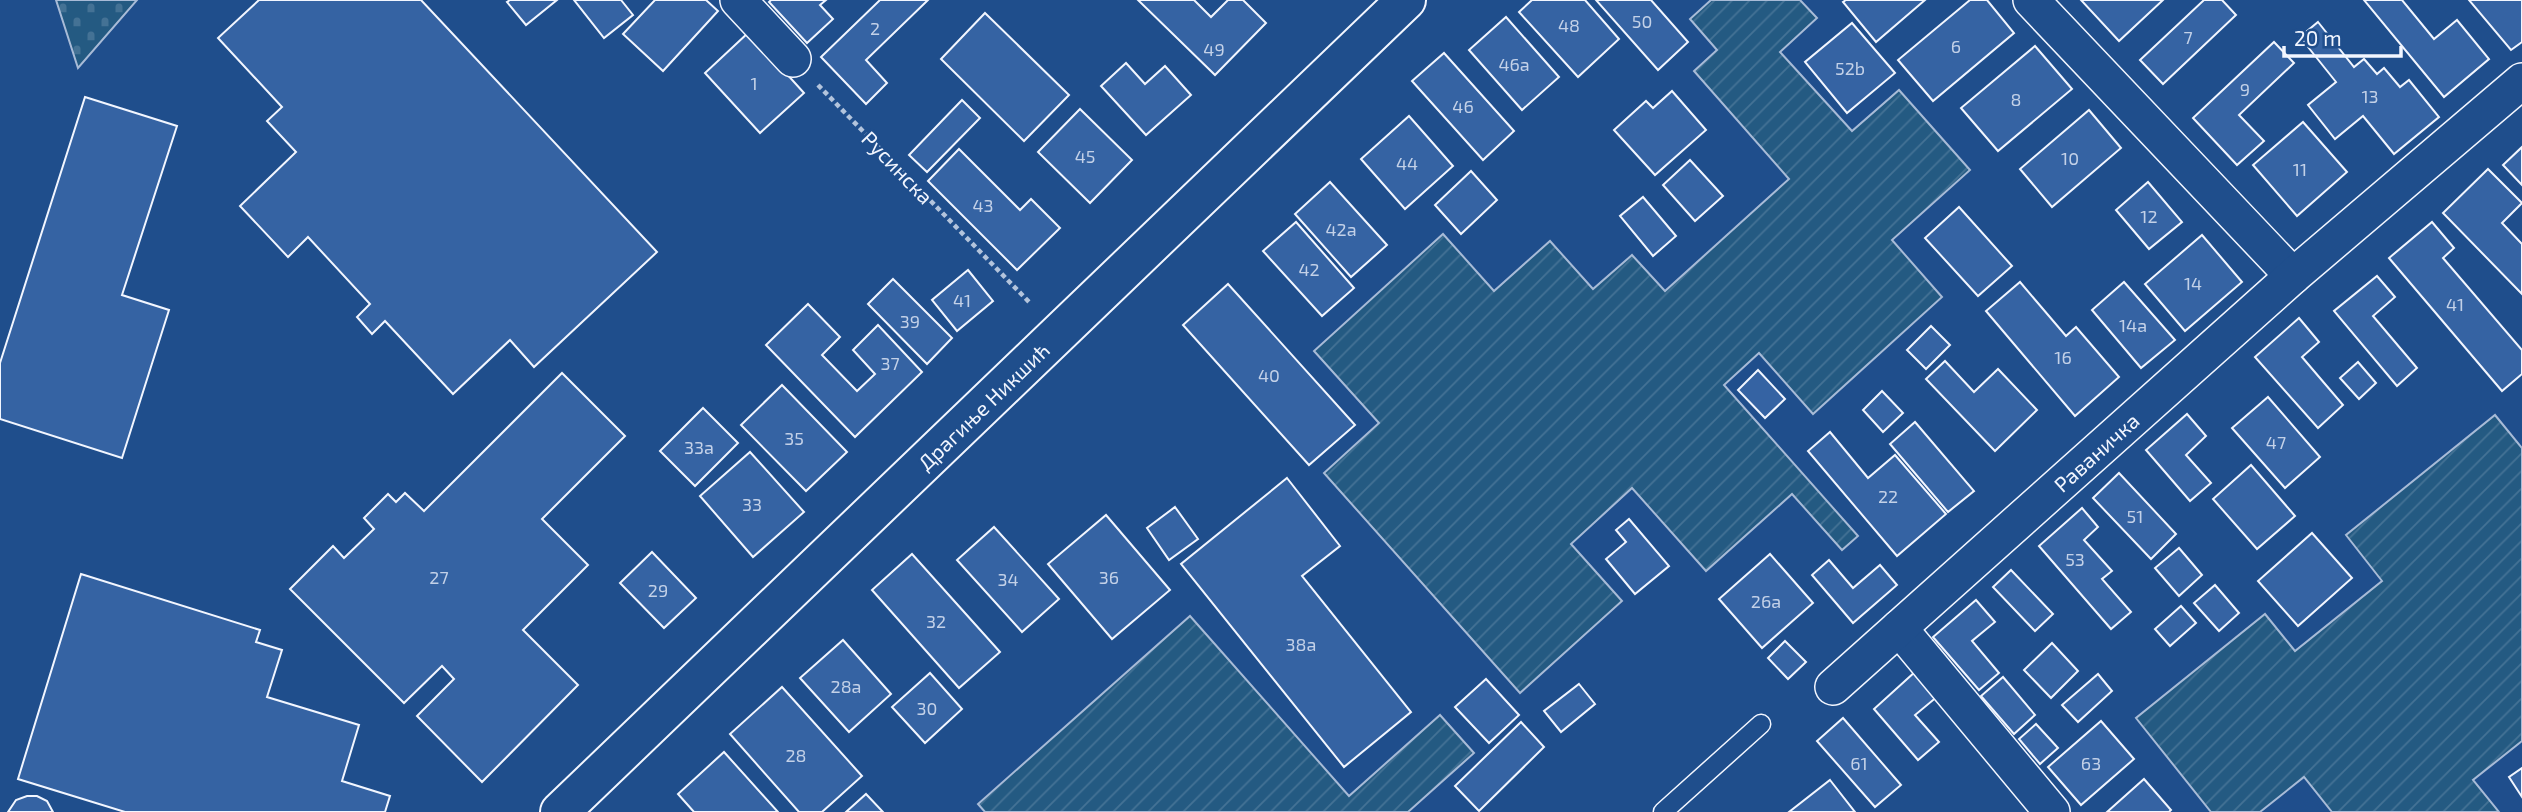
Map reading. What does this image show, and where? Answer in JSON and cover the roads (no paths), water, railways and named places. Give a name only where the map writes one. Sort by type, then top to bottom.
[{"type":"street","points":[[738,0],[793,59]]},
{"type":"street","name":"Драгиње Никшић","points":[[560,812],[1406,0]]},
{"type":"street","points":[[2031,0],[2293,276]]},
{"type":"street","name":"Раваничка","points":[[1833,687],[2293,276],[2522,81]]},
{"type":"street","points":[[1899,628],[2052,812]]},
{"type":"lane","points":[[1662,812],[1761,724]]}]
